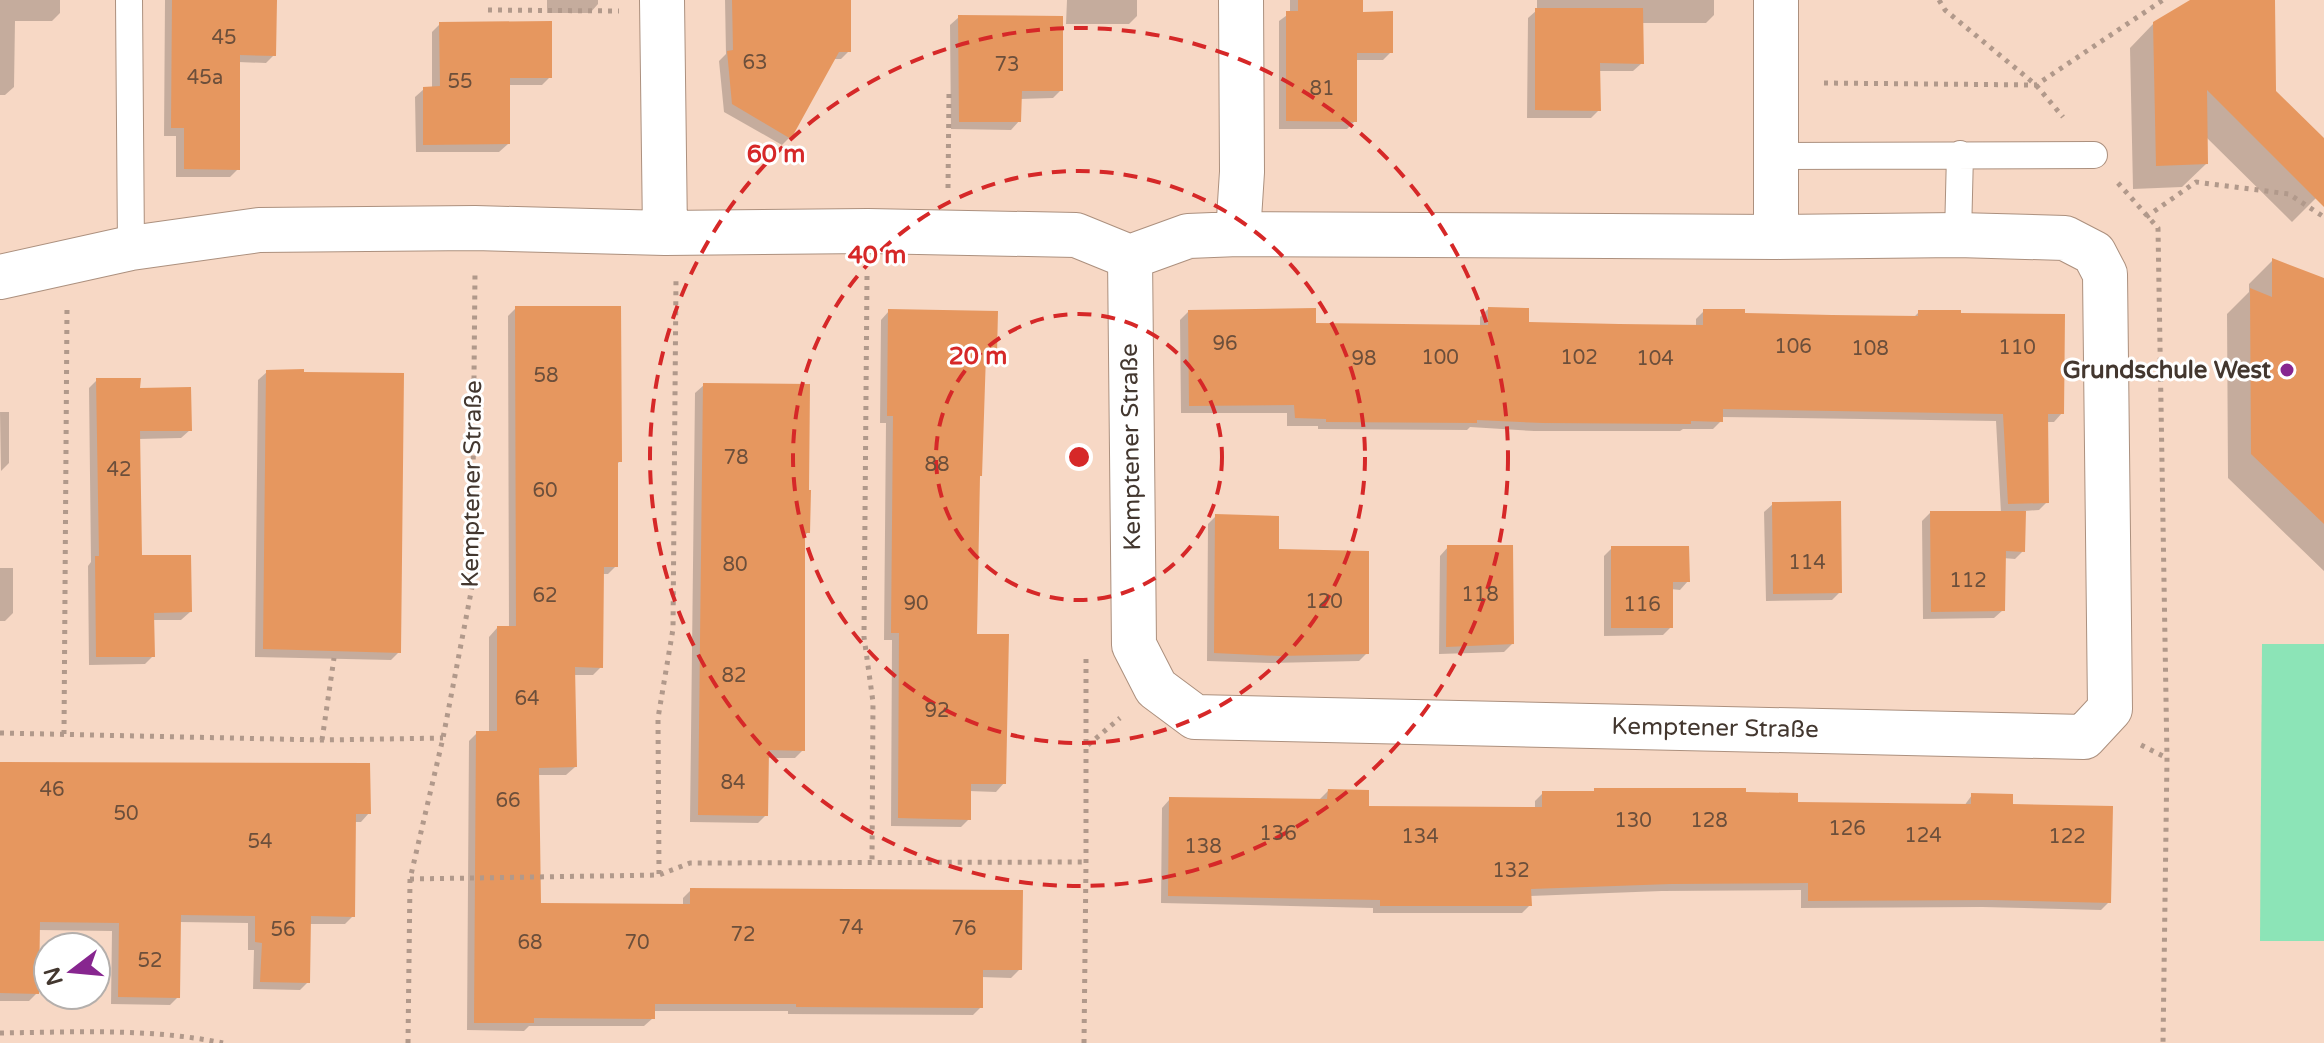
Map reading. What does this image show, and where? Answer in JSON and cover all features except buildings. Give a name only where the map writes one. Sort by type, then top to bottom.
[{"type":"street","points":[[1238,234],[1242,172],[1241,0]]},
{"type":"street","points":[[1776,0],[1776,237]]},
{"type":"street","points":[[662,6],[670,233]]},
{"type":"street","points":[[0,277],[131,248],[259,230],[475,228],[670,233],[868,231],[1076,235],[1130,257]]},
{"type":"street","name":"Kemptener Straße","points":[[1238,234],[1776,237],[1958,235],[2065,238],[2094,253],[2105,274],[2110,709],[2084,737],[1195,717],[1156,688],[1134,645],[1130,257],[1188,236],[1238,234]]},
{"type":"lane","points":[[129,0],[131,248]]},
{"type":"lane","points":[[1958,235],[1960,154]]},
{"type":"lane","points":[[1775,156],[2094,155]]},
{"type":"path","points":[[1939,0],[1945,10],[2036,85]]},
{"type":"path","points":[[1775,82],[2036,85],[2163,0]]},
{"type":"path","points":[[488,10],[662,6]]},
{"type":"path","points":[[946,233],[949,93]]},
{"type":"path","points":[[2146,217],[2196,182],[2289,194],[2324,217]]},
{"type":"path","name":"Kemptener Straße","points":[[408,1043],[410,879],[443,738],[472,587],[475,228]]},
{"type":"path","points":[[2158,228],[2167,758],[2163,1043]]},
{"type":"path","points":[[868,231],[864,637],[873,702],[872,862]]},
{"type":"path","points":[[659,875],[658,718],[673,629],[670,233]]},
{"type":"path","points":[[64,734],[66,262]]},
{"type":"path","points":[[322,740],[334,658]]},
{"type":"path","points":[[0,733],[322,740],[443,738]]},
{"type":"path","points":[[410,879],[659,875],[690,863],[1086,862]]},
{"type":"path","points":[[0,1033],[101,1032],[223,1043]]},
{"type":"path","points":[[101,1032],[102,1043]]},
{"type":"green space","points":[[2262,644],[2324,644],[2324,941],[2260,941]]},
{"type":"place","name":"Grundschule West","points":[[2287,370]]}]
